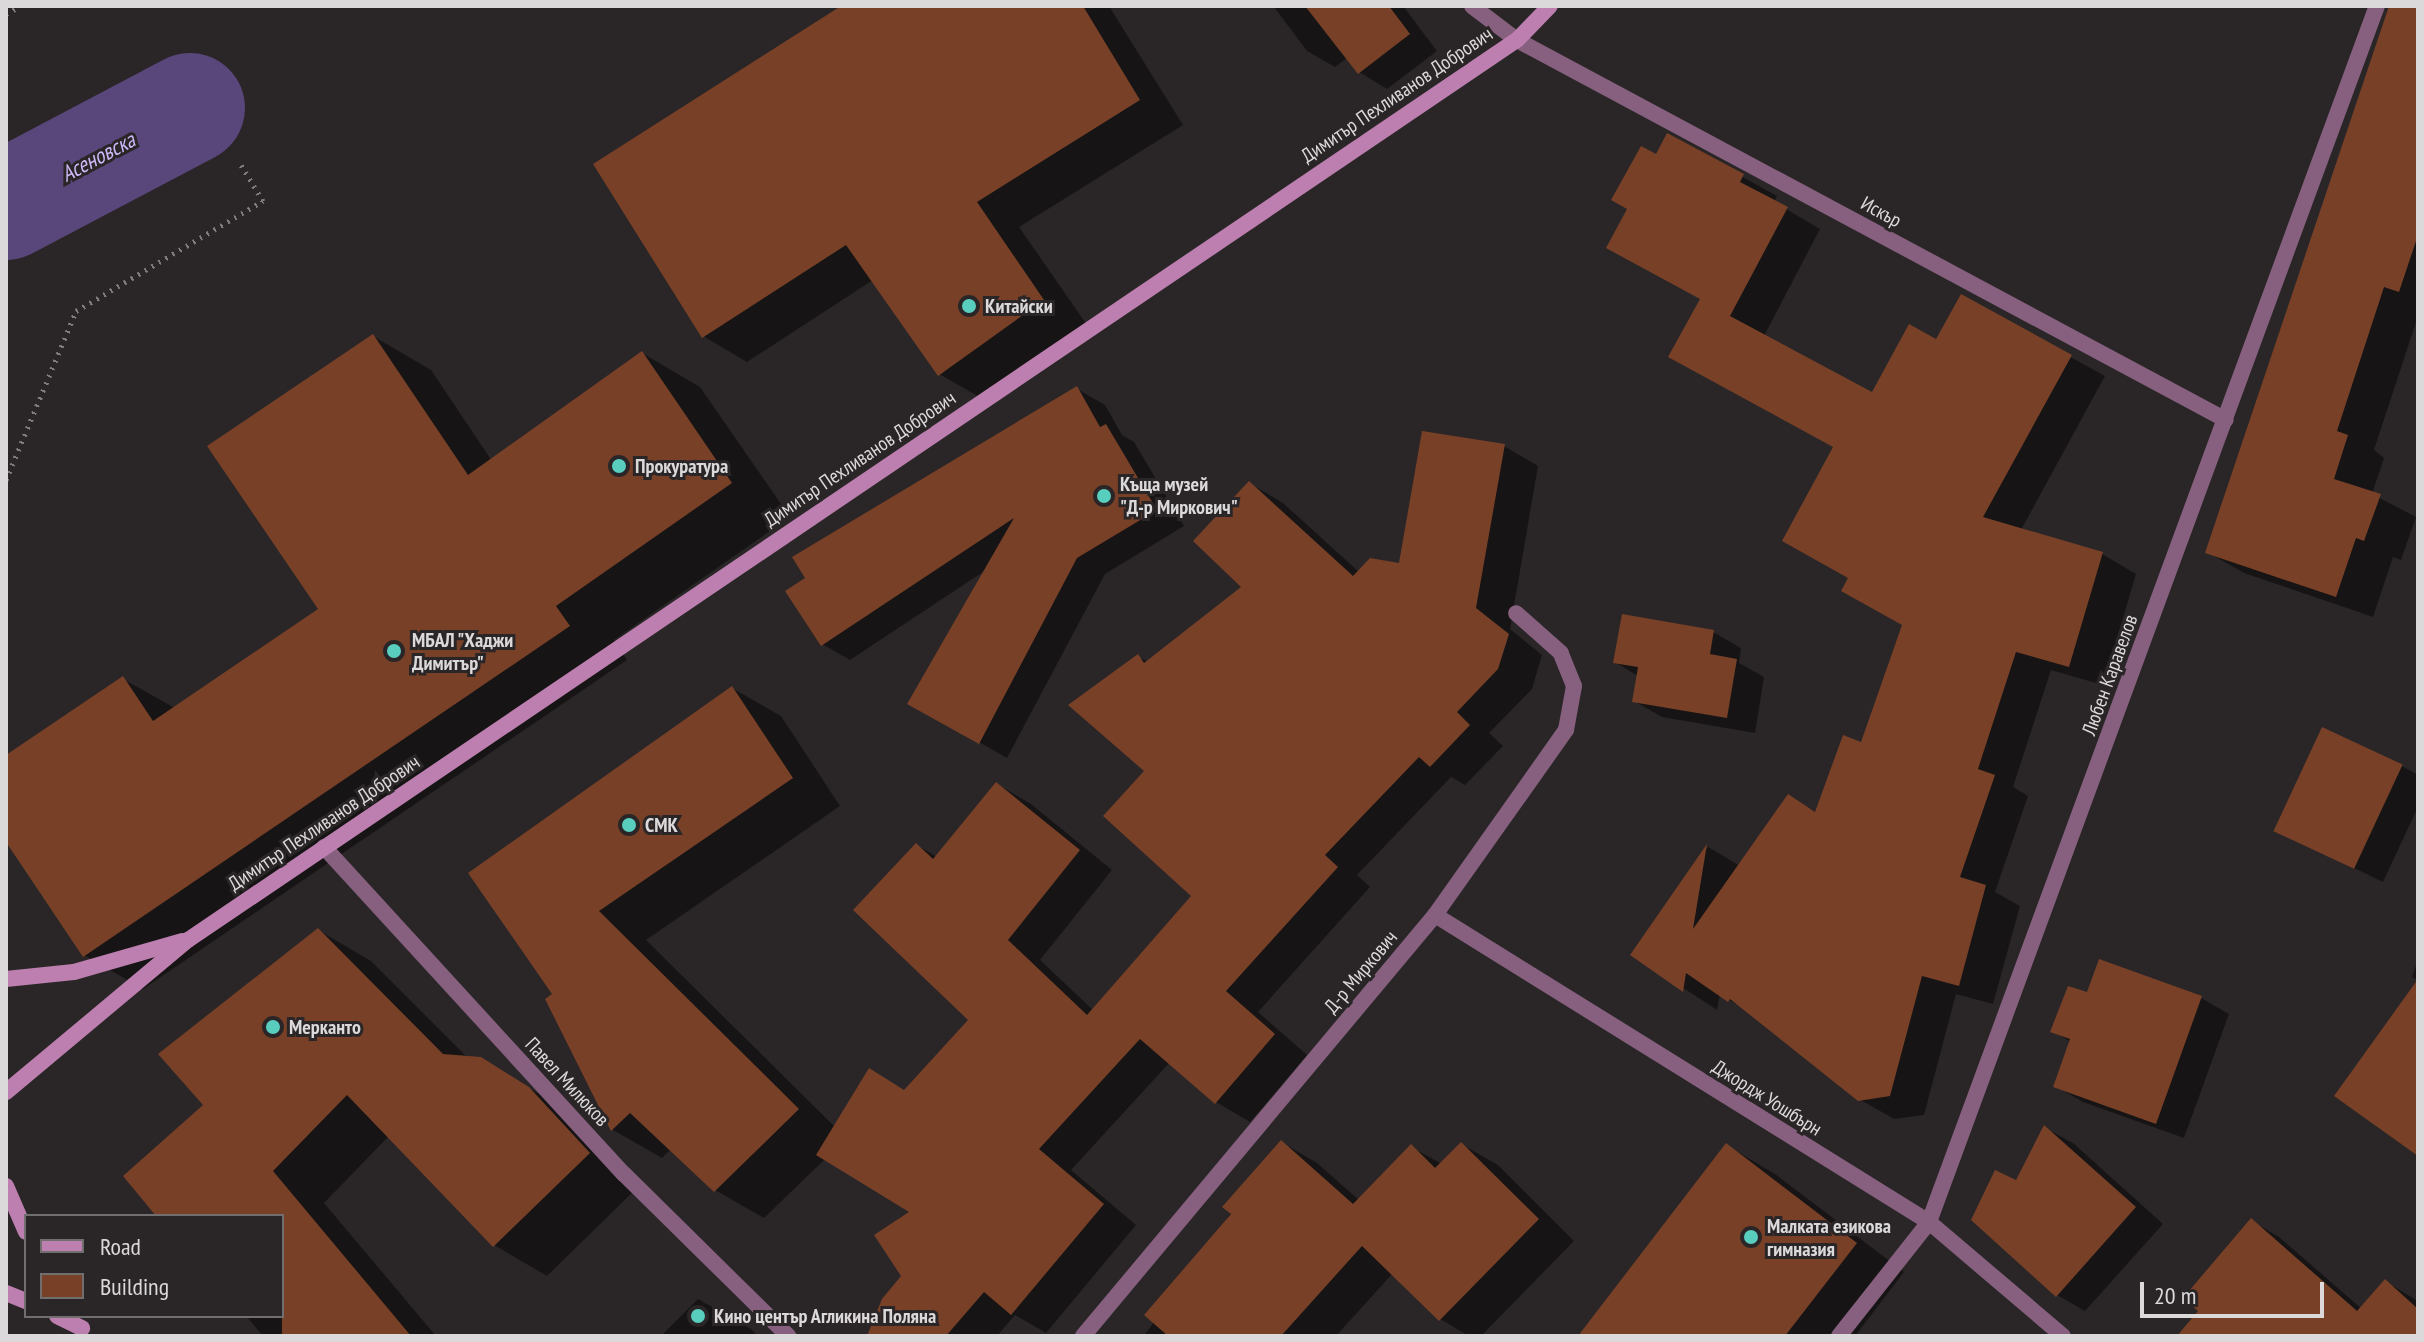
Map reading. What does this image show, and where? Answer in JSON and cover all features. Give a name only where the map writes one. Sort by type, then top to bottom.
[{"type":"main road","name":"Димитър Пехливанов Добрович","points":[[6,1092],[188,940],[1517,40],[1550,6]]},
{"type":"main road","name":"Димитър Пехливанов Добрович","points":[[6,979],[74,972],[188,940]]},
{"type":"main road","points":[[6,1186],[24,1227]]},
{"type":"main road","points":[[62,1318],[82,1327]]},
{"type":"street","name":"Искър","points":[[1472,6],[1517,40],[2226,420]]},
{"type":"street","name":"Любен Каравелов","points":[[1839,1336],[1929,1222],[2377,6]]},
{"type":"street","name":"Д-р Миркович","points":[[1083,1336],[1435,915],[1566,730],[1574,686],[1561,653],[1516,613]]},
{"type":"street","name":"Павел Милюков","points":[[324,847],[624,1174],[788,1336]]},
{"type":"street","name":"Джордж Уошбърн","points":[[1435,915],[1929,1222],[2063,1336]]},
{"type":"path","points":[[6,14],[20,6]]},
{"type":"path","points":[[6,480],[76,311],[263,201],[241,165]]},
{"type":"building","points":[[841,6],[1083,6],[1140,100],[977,202],[1044,300],[938,376],[846,245],[702,338],[593,164]]},
{"type":"building","points":[[1305,6],[1389,6],[1410,34],[1358,74]]},
{"type":"building","points":[[2389,6],[2418,6],[2418,235],[2399,292],[2384,287],[2337,431],[2348,435],[2334,479],[2381,494],[2364,541],[2356,538],[2336,597],[2205,553]]},
{"type":"building","points":[[1667,133],[1744,174],[1740,182],[1788,207],[1730,316],[1872,392],[1909,324],[1936,339],[1961,294],[2072,355],[1983,517],[2103,552],[2069,667],[2016,652],[1978,769],[1995,775],[1960,877],[1986,885],[1959,986],[1922,976],[1890,1096],[1858,1101],[1730,999],[1728,1002],[1686,973],[1683,992],[1630,955],[1707,844],[1693,929],[1788,794],[1815,812],[1843,735],[1861,742],[1902,625],[1841,591],[1848,578],[1782,541],[1833,447],[1668,357],[1700,299],[1606,248],[1627,209],[1611,200],[1641,146],[1656,154]]},
{"type":"building","name":"МБАЛ \"Хаджи Димитър\"","points":[[373,334],[468,475],[642,351],[732,483],[556,606],[570,626],[83,957],[6,842],[6,755],[123,676],[153,721],[318,609],[207,446]]},
{"type":"building","points":[[1077,386],[1100,427],[1106,424],[1157,510],[1077,558],[979,744],[907,704],[1014,518],[821,646],[785,591],[805,578],[792,557]]},
{"type":"building","points":[[1422,431],[1505,444],[1476,608],[1509,634],[1498,669],[1457,712],[1470,725],[1430,767],[1419,757],[1325,855],[1338,867],[1226,991],[1275,1034],[1215,1104],[1140,1039],[1039,1149],[1104,1204],[1011,1315],[984,1292],[946,1336],[867,1336],[882,1299],[901,1276],[874,1235],[909,1212],[816,1155],[869,1068],[904,1090],[968,1020],[853,910],[916,843],[933,859],[996,782],[1080,850],[1008,940],[1087,1015],[1191,896],[1103,816],[1144,771],[1068,705],[1138,654],[1144,663],[1241,587],[1193,541],[1249,481],[1353,576],[1370,558],[1399,563]]},
{"type":"building","points":[[1622,614],[1714,630],[1710,654],[1737,659],[1727,718],[1632,702],[1638,667],[1613,663]]},
{"type":"building","points":[[732,686],[793,778],[599,911],[799,1109],[714,1192],[630,1113],[611,1131],[545,999],[552,994],[468,873]]},
{"type":"building","points":[[2322,727],[2403,765],[2354,869],[2273,831]]},
{"type":"building","points":[[318,928],[443,1054],[481,1057],[529,1087],[590,1153],[493,1247],[347,1095],[273,1171],[411,1336],[282,1336],[284,1214],[154,1214],[123,1176],[203,1105],[158,1054]]},
{"type":"building","points":[[2099,959],[2202,996],[2156,1124],[2053,1087],[2070,1039],[2050,1032],[2068,986],[2087,992]]},
{"type":"building","points":[[2418,979],[2418,1156],[2334,1096]]},
{"type":"building","points":[[2044,1125],[2136,1207],[2056,1297],[1971,1220],[1995,1170],[2016,1180]]},
{"type":"building","points":[[1281,1140],[1353,1204],[1411,1144],[1435,1168],[1461,1142],[1539,1219],[1439,1321],[1362,1246],[1281,1336],[1168,1336],[1144,1315],[1231,1214],[1222,1207]]},
{"type":"building","name":"Малката езикова гимназия","points":[[1726,1143],[1857,1243],[1785,1336],[1578,1336]]},
{"type":"building","points":[[2251,1218],[2357,1311],[2385,1279],[2418,1309],[2418,1336],[2177,1336],[2198,1311],[2183,1298]]},
{"type":"waterway","name":"Асеновска","points":[[6,205],[190,108]]},
{"type":"place","name":"Китайски","points":[[969,306]]},
{"type":"place","name":"Прокуратура","points":[[619,466]]},
{"type":"place","name":"Къща музей \"Д-р Миркович\"","points":[[1104,496]]},
{"type":"place","name":"МБАЛ \"Хаджи Димитър\"","points":[[394,651]]},
{"type":"place","name":"СМК","points":[[629,825]]},
{"type":"place","name":"Мерканто","points":[[273,1027]]},
{"type":"place","name":"Малката езикова гимназия","points":[[1751,1237]]},
{"type":"place","name":"Кино център Агликина Поляна","points":[[698,1316]]}]
